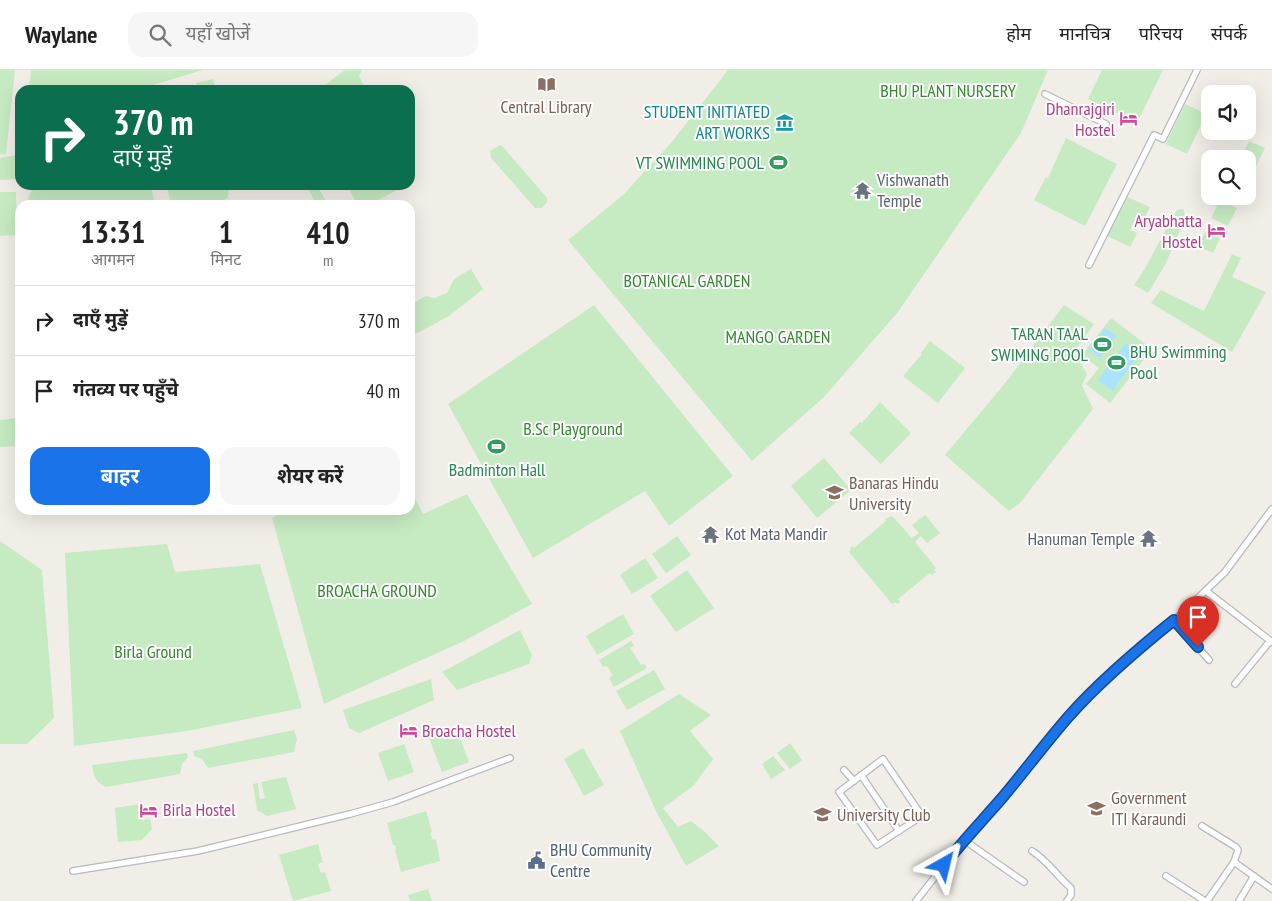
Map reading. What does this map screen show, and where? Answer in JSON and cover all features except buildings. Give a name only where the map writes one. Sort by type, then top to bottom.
[{"type":"street","points":[[1089,265],[1154,135],[1163,139],[1197,70]]},
{"type":"street","points":[[1045,94],[1106,124]]},
{"type":"street","points":[[916,901],[964,840],[1001,799],[1069,716],[1118,667],[1206,591],[1235,560],[1272,509]]},
{"type":"street","points":[[1206,591],[1271,642],[1235,684]]},
{"type":"street","points":[[1174,620],[1209,660]]},
{"type":"street","points":[[73,871],[198,851],[350,814],[394,802],[510,758]]},
{"type":"street","points":[[883,759],[922,816],[876,845],[839,792],[861,775],[883,759]]},
{"type":"street","points":[[844,770],[854,781]]},
{"type":"street","points":[[861,775],[899,831]]},
{"type":"street","points":[[1166,876],[1206,901],[1234,862],[1238,850],[1202,826]]},
{"type":"street","points":[[964,840],[1024,882]]},
{"type":"street","points":[[1032,851],[1041,857],[1071,888],[1067,901]]},
{"type":"street","points":[[1234,862],[1272,889]]},
{"type":"street","points":[[1239,901],[1254,876]]},
{"type":"green space","points":[[0,70],[15,70],[6,155],[0,154]]},
{"type":"green space","points":[[31,70],[203,70],[153,85],[30,85]]},
{"type":"green space","points":[[345,70],[362,70],[359,76],[364,85],[325,85]]},
{"type":"green space","points":[[728,70],[1048,70],[1021,133],[898,312],[824,397],[752,461],[568,240],[623,195],[671,143]]},
{"type":"green space","points":[[1102,70],[1163,70],[1137,123],[1088,99]]},
{"type":"green space","points":[[213,79],[215,85],[197,85],[196,83]]},
{"type":"green space","points":[[1185,104],[1201,112],[1201,125],[1187,154],[1166,144]]},
{"type":"green space","points":[[1066,138],[1117,164],[1085,226],[1034,200],[1046,177],[1048,178]]},
{"type":"green space","points":[[1249,141],[1265,148],[1256,166],[1256,150],[1244,150]]},
{"type":"green space","points":[[500,145],[547,198],[547,202],[542,208],[535,208],[491,158],[490,151]]},
{"type":"green space","points":[[15,155],[15,179],[0,180],[0,158]]},
{"type":"green space","points":[[32,190],[152,190],[154,200],[28,200]]},
{"type":"green space","points":[[168,190],[229,190],[228,198],[223,200],[170,200]]},
{"type":"green space","points":[[309,190],[320,190],[325,200],[314,200]]},
{"type":"green space","points":[[350,190],[397,190],[378,200],[354,200]]},
{"type":"green space","points":[[0,192],[16,192],[15,235],[0,236]]},
{"type":"green space","points":[[1125,196],[1150,207],[1142,223],[1135,220],[1130,230],[1137,233],[1130,247],[1105,235]]},
{"type":"green space","points":[[1217,205],[1231,205],[1237,208],[1228,226],[1211,218]]},
{"type":"green space","points":[[1183,209],[1186,217],[1165,265],[1148,293],[1134,285],[1177,210]]},
{"type":"green space","points":[[1206,231],[1220,238],[1213,253],[1198,246]]},
{"type":"green space","points":[[1232,254],[1241,258],[1232,277],[1266,292],[1232,352],[1151,303],[1161,290],[1204,311]]},
{"type":"green space","points":[[471,269],[483,289],[449,316],[415,334],[415,302],[426,296],[434,298],[447,293],[454,279]]},
{"type":"green space","name":"B.Sc Playground","points":[[594,305],[733,476],[669,526],[645,491],[533,558],[448,404]]},
{"type":"green space","points":[[1064,305],[1094,324],[1074,352],[1087,374],[1082,385],[1093,409],[1020,503],[1009,511],[945,455],[1006,382]]},
{"type":"green space","name":"BHU Swimming Pool","points":[[1111,318],[1152,349],[1110,403],[1086,384],[1099,368],[1082,355]]},
{"type":"green space","points":[[930,341],[965,368],[938,403],[903,376],[922,354]]},
{"type":"green space","points":[[880,402],[911,433],[881,464],[849,433],[860,422],[862,423]]},
{"type":"green space","points":[[15,418],[15,446],[0,447],[0,420]]},
{"type":"green space","points":[[824,458],[851,490],[817,518],[791,486]]},
{"type":"green space","name":"BROACHA GROUND","points":[[467,494],[532,604],[464,641],[324,704],[272,518],[278,515],[415,515],[415,498],[423,514]]},
{"type":"green space","points":[[925,515],[940,533],[927,543],[921,536],[915,542],[936,568],[934,570],[936,572],[932,575],[930,573],[898,599],[900,602],[892,604],[849,552],[850,548],[853,546],[854,548],[886,521],[885,519],[892,516],[912,538],[919,533],[912,525]]},
{"type":"green space","points":[[677,536],[691,555],[666,573],[652,554]]},
{"type":"green space","points":[[0,541],[42,570],[54,718],[27,744],[0,744]]},
{"type":"green space","name":"Birla Ground","points":[[167,544],[175,572],[260,564],[302,708],[187,731],[74,746],[65,553]]},
{"type":"green space","points":[[645,558],[658,578],[632,594],[620,575]]},
{"type":"green space","points":[[687,570],[714,608],[676,632],[650,596]]},
{"type":"green space","points":[[623,614],[634,634],[597,655],[586,636]]},
{"type":"green space","points":[[520,630],[532,655],[529,664],[457,690],[442,672]]},
{"type":"green space","points":[[631,641],[634,645],[630,648],[641,665],[644,664],[647,668],[614,687],[609,678],[613,675],[607,666],[603,667],[599,660]]},
{"type":"green space","points":[[654,670],[665,689],[627,710],[616,691]]},
{"type":"green space","points":[[431,679],[434,700],[359,733],[349,728],[343,710]]},
{"type":"green space","points":[[679,694],[711,715],[690,731],[713,759],[694,785],[663,808],[678,827],[691,821],[719,846],[686,866],[656,811],[620,731]]},
{"type":"green space","points":[[456,728],[469,762],[442,772],[429,738]]},
{"type":"green space","points":[[294,730],[297,739],[294,752],[208,768],[202,759],[194,756],[193,751]]},
{"type":"green space","points":[[790,743],[802,760],[790,769],[777,753]]},
{"type":"green space","points":[[404,744],[414,772],[388,781],[378,753]]},
{"type":"green space","points":[[583,748],[604,785],[584,796],[564,759]]},
{"type":"green space","points":[[187,753],[188,757],[182,764],[180,774],[106,787],[97,781],[92,765]]},
{"type":"green space","points":[[773,756],[785,770],[771,779],[762,764]]},
{"type":"green space","points":[[286,777],[296,809],[267,816],[257,810],[253,784],[258,783],[260,799],[265,798],[261,782]]},
{"type":"green space","points":[[140,804],[141,820],[150,819],[152,829],[142,840],[118,842],[115,808]]},
{"type":"green space","points":[[426,811],[432,832],[430,833],[433,840],[436,839],[440,861],[401,872],[395,845],[393,845],[387,823]]},
{"type":"green space","points":[[318,844],[323,862],[318,864],[321,873],[325,872],[331,891],[293,901],[279,855]]},
{"type":"green space","points":[[428,889],[432,901],[410,901],[408,895]]},
{"type":"water","name":"TARAN TAAL SWIMING POOL","points":[[1105,328],[1116,336],[1100,358],[1089,350]]},
{"type":"water","points":[[1126,343],[1140,354],[1112,391],[1098,380]]},
{"type":"place","name":"Central Library","points":[[546,84]]},
{"type":"place","name":"Dhanrajgiri Hostel","points":[[1129,119]]},
{"type":"place","name":"STUDENT INITIATED ART WORKS","points":[[784,122]]},
{"type":"place","name":"VT SWIMMING POOL","points":[[778,163]]},
{"type":"place","name":"Vishwanath Temple","points":[[863,190]]},
{"type":"place","name":"Aryabhatta Hostel","points":[[1216,231]]},
{"type":"place","name":"TARAN TAAL SWIMING POOL","points":[[1102,344]]},
{"type":"place","name":"BHU Swimming Pool","points":[[1116,362]]},
{"type":"place","name":"Badminton Hall","points":[[497,447]]},
{"type":"place","name":"Banaras Hindu University","points":[[835,493]]},
{"type":"place","name":"Kot Mata Mandir","points":[[711,534]]},
{"type":"place","name":"Hanuman Temple","points":[[1149,539]]},
{"type":"place","name":"Broacha Hostel","points":[[408,731]]},
{"type":"place","name":"Government ITI Karaundi","points":[[1097,808]]},
{"type":"place","name":"Birla Hostel","points":[[149,810]]},
{"type":"place","name":"University Club","points":[[823,815]]},
{"type":"place","name":"BHU Community Centre","points":[[536,860]]},
{"type":"route","points":[[944,865],[1069,716],[1096,687],[1148,641],[1174,620],[1198,647]]},
{"type":"park label","name":"BHU PLANT NURSERY","points":[[948,91]]},
{"type":"park label","name":"BOTANICAL GARDEN","points":[[687,281]]},
{"type":"park label","name":"MANGO GARDEN","points":[[778,337]]}]
